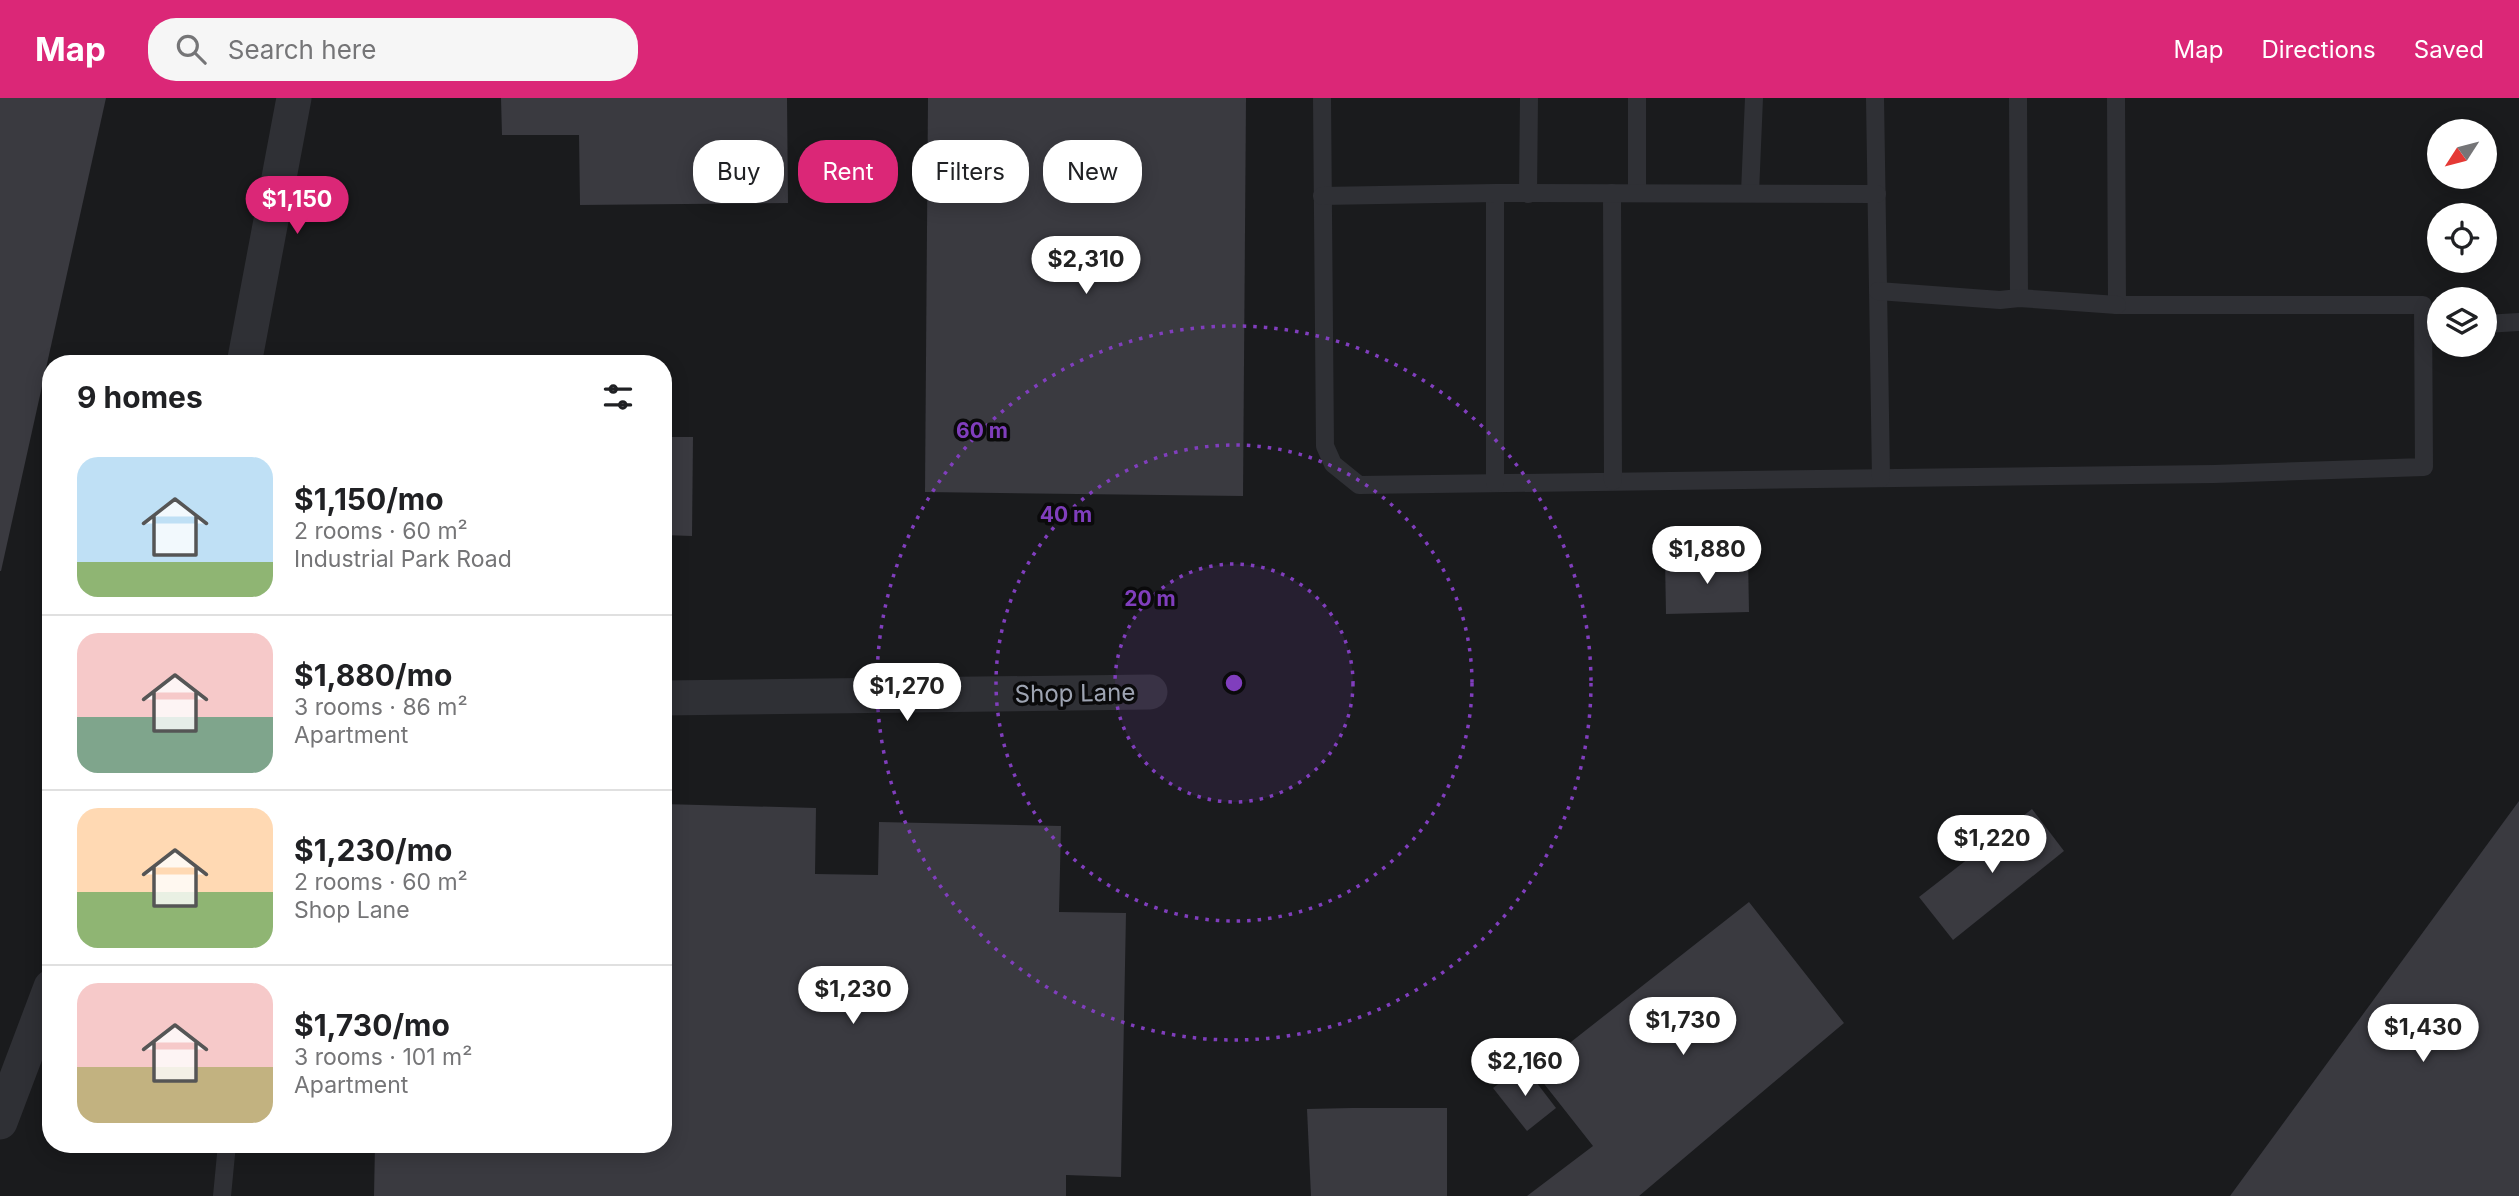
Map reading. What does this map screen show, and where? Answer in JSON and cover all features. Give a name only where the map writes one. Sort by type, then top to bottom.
[{"type":"street","points":[[246,355],[294,98]]},
{"type":"street","name":"Shop Lane","points":[[672,698],[1150,692]]},
{"type":"street","points":[[0,1122],[42,1011]]},
{"type":"lane","points":[[1322,98],[1325,446],[1333,464],[1359,485],[2214,474],[2424,467],[2430,357]]},
{"type":"lane","points":[[1528,194],[1529,98]]},
{"type":"lane","points":[[1637,98],[1637,193]]},
{"type":"lane","points":[[1750,193],[1754,98]]},
{"type":"lane","points":[[1875,98],[1881,478]]},
{"type":"lane","points":[[2018,98],[2019,298]]},
{"type":"lane","points":[[2116,98],[2117,304]]},
{"type":"lane","points":[[1322,196],[1494,193],[1877,194]]},
{"type":"lane","points":[[1494,193],[1495,483]]},
{"type":"lane","points":[[1612,193],[1613,481]]},
{"type":"lane","points":[[1878,291],[2000,300],[2019,298],[2117,304],[2423,304],[2427,315]]},
{"type":"lane","points":[[2497,323],[2519,322]]},
{"type":"lane","points":[[222,1196],[226,1153]]},
{"type":"shaded area","points":[[0,98],[2519,98],[2519,1196],[0,1196]]},
{"type":"building","points":[[0,98],[106,98],[49,355],[42,355],[42,386],[0,571]]},
{"type":"building","points":[[501,98],[787,98],[788,203],[580,205],[579,135],[502,135]]},
{"type":"building","points":[[928,98],[1246,98],[1243,496],[925,492],[927,203],[1029,203],[1029,140],[928,140]]},
{"type":"building","points":[[672,437],[693,437],[692,536],[672,535]]},
{"type":"building","points":[[1748,557],[1749,612],[1666,614],[1665,559]]},
{"type":"building","points":[[2519,801],[2519,1196],[2230,1196]]},
{"type":"building","points":[[672,804],[816,808],[815,874],[878,875],[879,822],[1061,826],[1059,912],[1126,913],[1121,1177],[1066,1175],[1066,1196],[374,1196],[375,1153],[672,1153]]},
{"type":"building","points":[[2032,809],[2064,851],[1953,940],[1919,897]]},
{"type":"building","points":[[1749,902],[1844,1023],[1639,1196],[1527,1196],[1593,1146],[1534,1071]]},
{"type":"building","points":[[1523,1065],[1556,1108],[1527,1131],[1493,1088]]},
{"type":"building","points":[[1447,1108],[1447,1196],[1311,1196],[1307,1109]]}]
